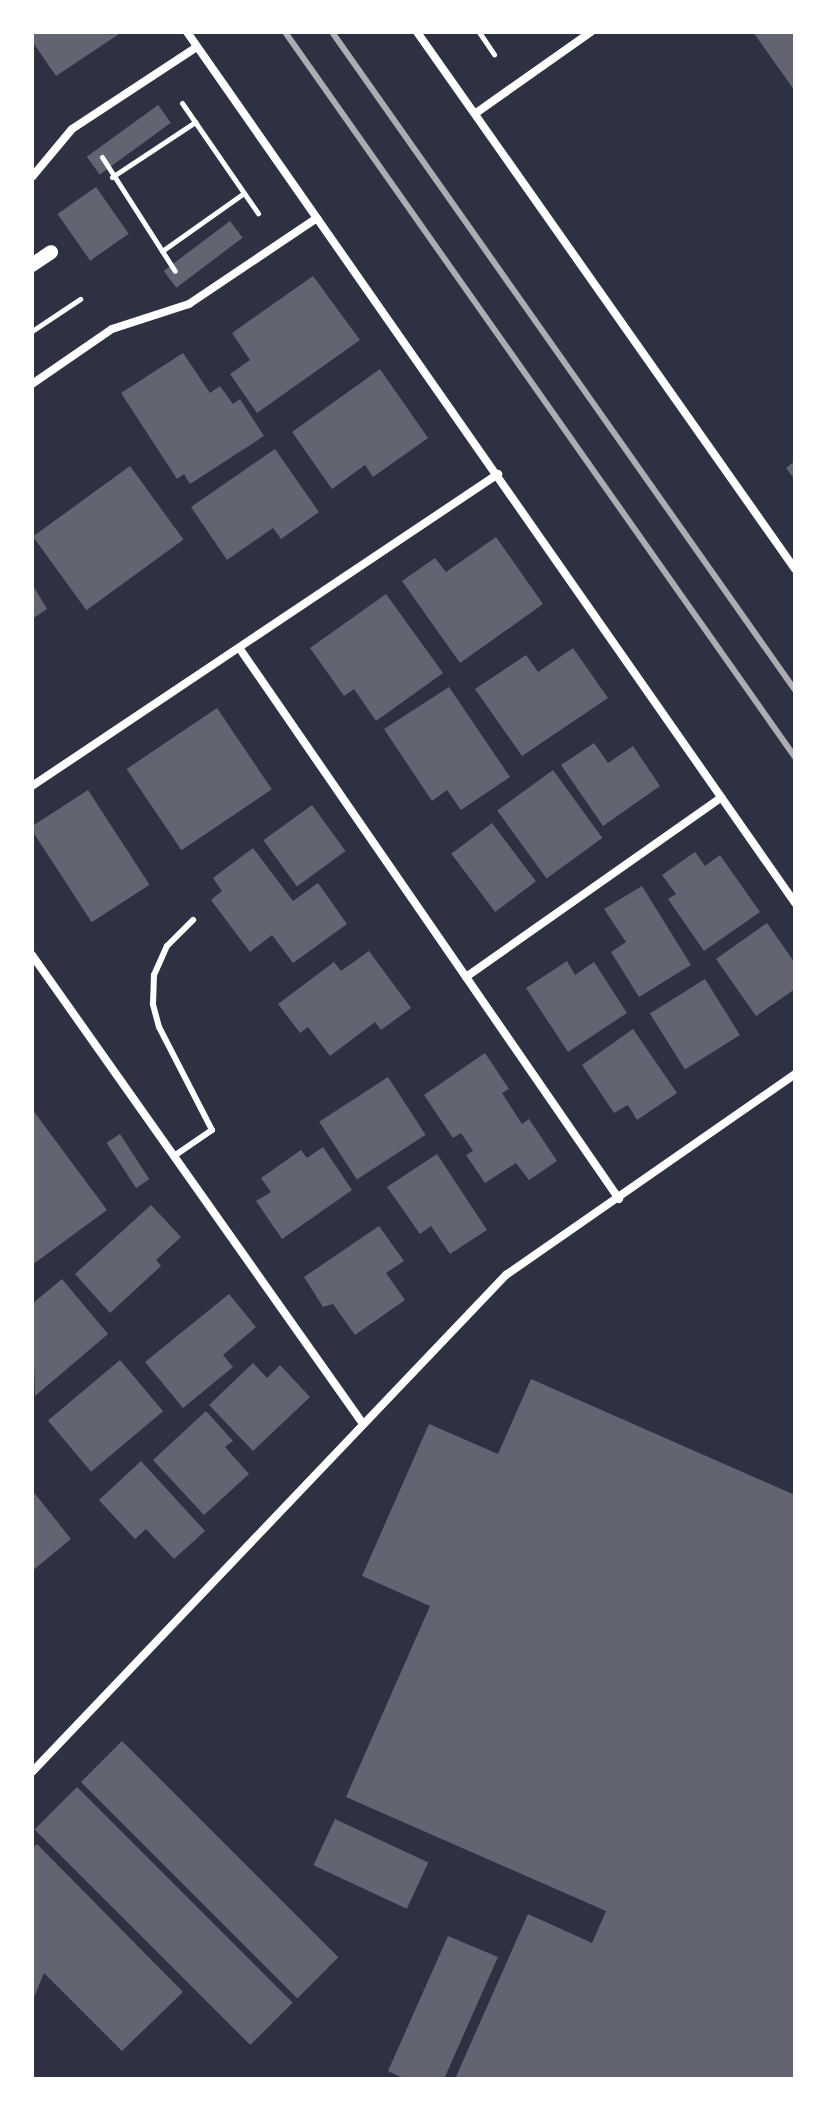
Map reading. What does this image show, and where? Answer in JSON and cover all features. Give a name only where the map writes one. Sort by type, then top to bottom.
[{"type":"street","points":[[187,32],[795,903]]},
{"type":"street","points":[[417,32],[795,569]]},
{"type":"street","points":[[476,113],[591,32]]},
{"type":"street","points":[[32,177],[72,129],[197,47]]},
{"type":"street","points":[[32,384],[112,329],[189,304],[317,218]]},
{"type":"street","points":[[32,265],[51,252]]},
{"type":"street","points":[[32,786],[498,474]]},
{"type":"street","points":[[240,649],[619,1199]]},
{"type":"street","points":[[466,977],[721,798]]},
{"type":"street","points":[[32,955],[361,1421]]},
{"type":"street","points":[[32,1772],[361,1421],[506,1275],[795,1074]]},
{"type":"lane","points":[[174,1156],[212,1130],[159,1027],[153,1004],[154,975],[167,946],[193,920]]},
{"type":"path","points":[[160,72],[279,243]]},
{"type":"path","points":[[112,177],[195,122]]},
{"type":"path","points":[[99,159],[175,271]]},
{"type":"path","points":[[162,251],[244,193]]},
{"type":"path","points":[[32,331],[80,299]]},
{"type":"building","points":[[32,32],[122,32],[56,76],[32,41]]},
{"type":"building","points":[[753,32],[795,32],[795,91]]},
{"type":"building","points":[[158,105],[171,123],[100,175],[87,157]]},
{"type":"building","points":[[96,187],[129,234],[90,261],[57,214]]},
{"type":"building","points":[[230,221],[243,238],[176,288],[164,271]]},
{"type":"building","points":[[313,276],[360,340],[257,413],[230,374],[250,360],[232,333]]},
{"type":"building","points":[[183,353],[210,393],[220,386],[233,404],[240,399],[264,436],[190,484],[184,474],[177,479],[121,393]]},
{"type":"building","points":[[380,369],[428,438],[373,477],[365,465],[332,489],[292,432]]},
{"type":"building","points":[[275,449],[319,512],[281,539],[273,528],[227,560],[191,507]]},
{"type":"building","points":[[795,461],[795,480],[786,468]]},
{"type":"building","points":[[130,466],[183,540],[86,610],[33,537]]},
{"type":"building","points":[[496,537],[543,604],[460,663],[402,581],[435,558],[446,572]]},
{"type":"building","points":[[32,584],[47,609],[32,619]]},
{"type":"building","points":[[386,594],[443,673],[376,721],[354,689],[344,696],[310,648]]},
{"type":"building","points":[[573,648],[608,698],[522,756],[475,689],[526,655],[538,672]]},
{"type":"building","points":[[449,687],[510,777],[461,810],[447,790],[432,801],[384,729]]},
{"type":"building","points":[[217,708],[272,789],[181,850],[127,769]]},
{"type":"building","points":[[594,743],[608,763],[633,746],[660,786],[603,826],[561,765]]},
{"type":"building","points":[[553,770],[602,838],[547,879],[497,811]]},
{"type":"building","points":[[88,790],[150,885],[92,922],[32,830],[32,826]]},
{"type":"building","points":[[312,805],[346,851],[297,886],[263,840]]},
{"type":"building","points":[[492,823],[536,881],[495,912],[451,854]]},
{"type":"building","points":[[253,848],[293,901],[318,883],[347,924],[293,963],[272,935],[250,952],[211,900],[222,891],[213,878]]},
{"type":"building","points":[[695,852],[705,866],[720,855],[760,912],[704,951],[668,899],[676,894],[662,875]]},
{"type":"building","points":[[642,886],[691,965],[639,997],[611,952],[626,942],[604,909]]},
{"type":"building","points":[[767,923],[795,963],[795,989],[756,1016],[716,959]]},
{"type":"building","points":[[369,951],[411,1008],[381,1030],[375,1022],[330,1056],[308,1027],[300,1033],[278,1004],[334,962],[341,971]]},
{"type":"building","points":[[567,961],[575,975],[594,962],[627,1013],[568,1052],[526,988]]},
{"type":"building","points":[[705,979],[740,1035],[685,1069],[650,1013]]},
{"type":"building","points":[[633,1029],[677,1093],[637,1120],[628,1105],[614,1113],[582,1065]]},
{"type":"building","points":[[485,1053],[509,1089],[502,1093],[522,1124],[529,1119],[557,1161],[529,1180],[516,1163],[485,1183],[466,1155],[473,1151],[461,1133],[453,1138],[424,1095]]},
{"type":"building","points":[[388,1077],[426,1135],[357,1180],[319,1122]]},
{"type":"building","points":[[32,1109],[107,1210],[32,1265]]},
{"type":"building","points":[[120,1134],[149,1179],[136,1188],[107,1143]]},
{"type":"building","points":[[323,1147],[352,1190],[282,1239],[256,1201],[271,1192],[261,1178],[301,1150],[307,1158]]},
{"type":"building","points":[[437,1154],[487,1230],[450,1254],[431,1226],[420,1234],[387,1187]]},
{"type":"building","points":[[151,1205],[181,1237],[156,1260],[161,1266],[110,1313],[75,1274]]},
{"type":"building","points":[[379,1226],[404,1261],[386,1273],[405,1300],[355,1335],[333,1304],[323,1307],[304,1277]]},
{"type":"building","points":[[62,1279],[108,1334],[35,1396],[32,1304]]},
{"type":"building","points":[[229,1294],[256,1327],[223,1355],[233,1367],[183,1408],[145,1362]]},
{"type":"building","points":[[120,1360],[163,1411],[91,1472],[48,1420]]},
{"type":"building","points":[[253,1363],[267,1378],[280,1365],[310,1397],[253,1451],[209,1405]]},
{"type":"building","points":[[531,1379],[795,1495],[795,2079],[455,2079],[528,1914],[592,1943],[606,1911],[346,1797],[430,1606],[362,1576],[429,1424],[498,1454]]},
{"type":"building","points":[[206,1411],[233,1441],[225,1447],[249,1474],[204,1515],[153,1460]]},
{"type":"building","points":[[141,1461],[205,1531],[174,1559],[146,1529],[135,1539],[99,1500]]},
{"type":"building","points":[[32,1490],[71,1539],[32,1571]]},
{"type":"building","points":[[122,1741],[338,1957],[297,1998],[81,1782]]},
{"type":"building","points":[[77,1787],[293,2003],[250,2045],[35,1829]]},
{"type":"building","points":[[335,1819],[428,1863],[407,1909],[313,1865]]},
{"type":"building","points":[[37,1844],[183,1992],[122,2051],[44,1973],[32,2002],[32,1848]]},
{"type":"building","points":[[448,1936],[498,1957],[444,2079],[405,2079],[388,2071]]},
{"type":"railway","points":[[285,32],[795,757]]},
{"type":"railway","points":[[332,32],[795,690]]}]
